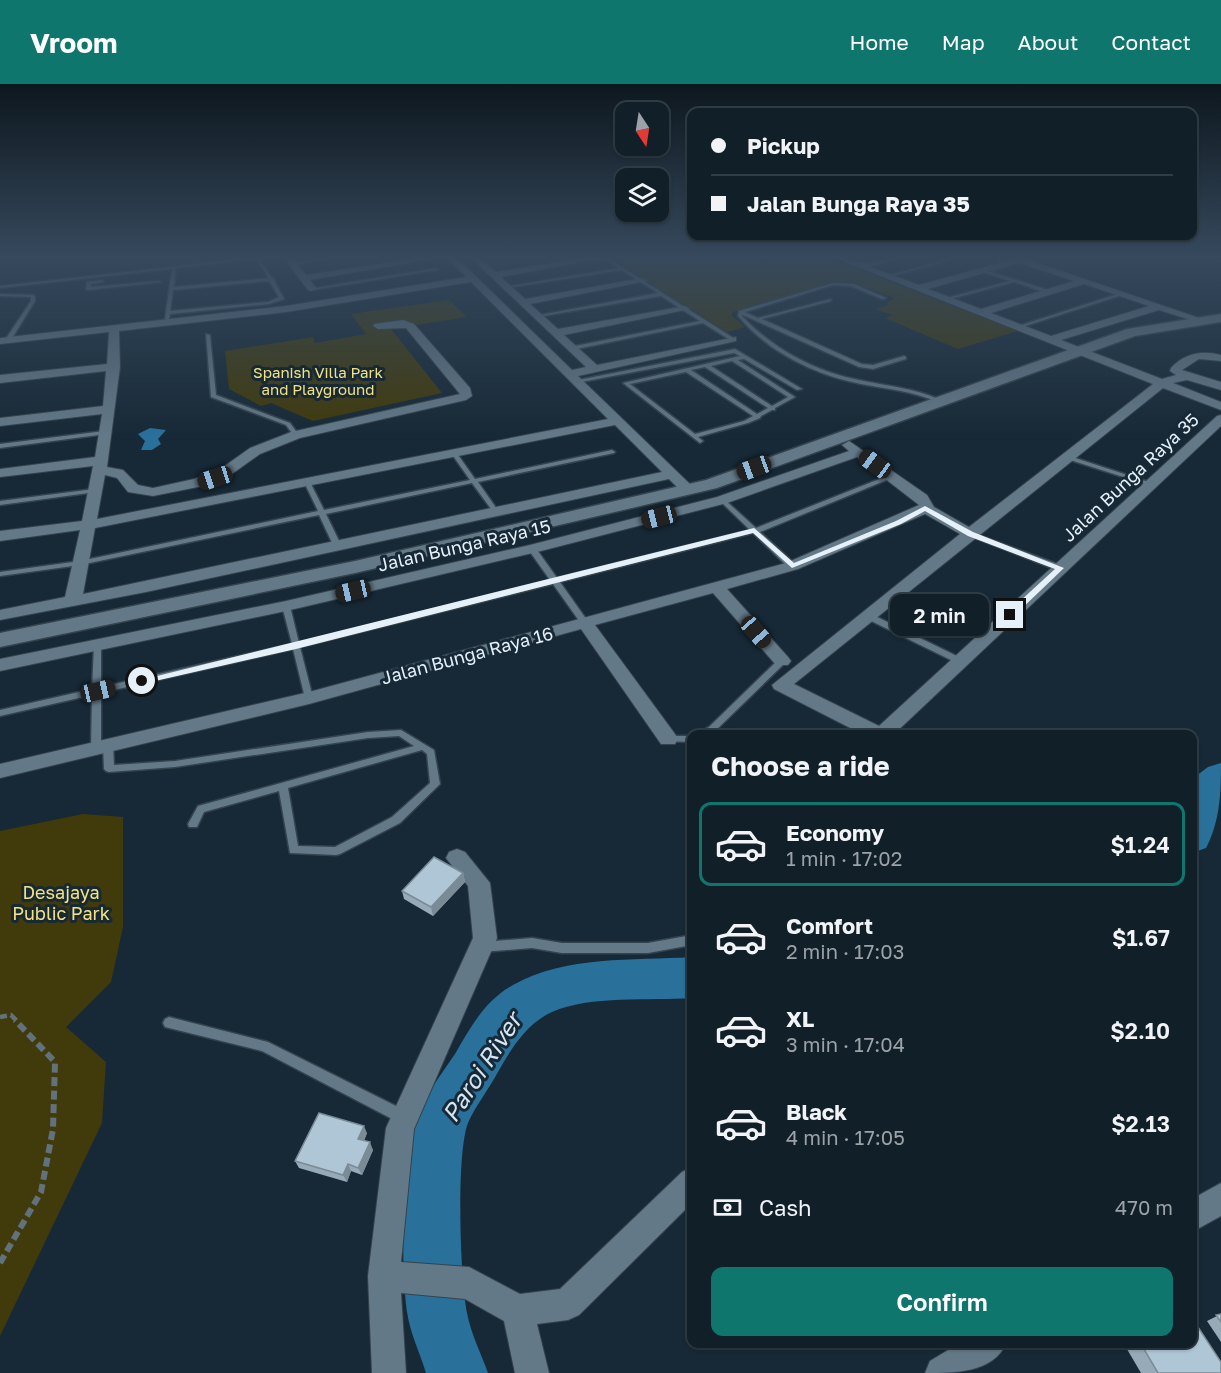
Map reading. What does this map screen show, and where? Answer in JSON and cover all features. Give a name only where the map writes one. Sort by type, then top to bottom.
[{"type":"street","points":[[6,336],[114,330],[176,317]]},
{"type":"street","points":[[511,317],[688,490]]},
{"type":"street","points":[[538,317],[594,369]]},
{"type":"street","points":[[556,333],[641,317]]},
{"type":"street","name":"Jalan Bunga Raya 35","points":[[995,317],[1075,351],[1163,382],[1221,406]]},
{"type":"street","points":[[1050,340],[1124,317]]},
{"type":"street","points":[[1192,317],[1200,320]]},
{"type":"street","points":[[0,640],[355,567],[711,484],[1132,332],[1221,318]]},
{"type":"street","points":[[0,473],[98,467],[114,470],[125,476],[133,489],[153,492],[168,490],[215,478],[255,451],[296,435],[466,396],[466,391],[410,326],[404,323],[378,326]]},
{"type":"street","points":[[73,601],[108,409],[114,367],[114,330]]},
{"type":"street","points":[[572,377],[594,369],[732,339]]},
{"type":"street","points":[[1221,358],[1200,353],[1193,355],[1176,371],[1221,386]]},
{"type":"street","points":[[0,379],[114,367]]},
{"type":"street","points":[[871,730],[781,685],[1163,382],[1187,376]]},
{"type":"street","points":[[0,422],[108,409]]},
{"type":"street","name":"Jalan Bunga Raya 35","points":[[886,730],[1221,419]]},
{"type":"street","points":[[0,536],[87,525],[616,421]]},
{"type":"street","points":[[840,437],[922,498],[927,506],[925,508],[970,534]]},
{"type":"street","name":"Jalan Bunga Raya 15","points":[[0,665],[97,647],[286,606],[532,549],[722,500],[859,452]]},
{"type":"street","points":[[0,615],[338,547],[671,474]]},
{"type":"street","name":"Jalan Bunga Raya 16","points":[[0,771],[309,698],[792,566],[898,522],[925,508]]},
{"type":"street","points":[[717,587],[782,661]]},
{"type":"street","points":[[585,623],[668,739]]},
{"type":"street","points":[[389,1373],[399,1277],[400,1128],[485,938],[479,883],[457,858]]},
{"type":"street","points":[[399,1277],[469,1283],[518,1311],[568,1304],[687,1187]]},
{"type":"street","points":[[1197,1214],[1221,1198]]},
{"type":"street","points":[[518,1311],[532,1373]]},
{"type":"street","points":[[942,1373],[983,1348]]},
{"type":"lane","points":[[6,336],[21,317]]},
{"type":"lane","points":[[168,318],[174,317]]},
{"type":"lane","points":[[699,317],[732,339]]},
{"type":"lane","points":[[741,317],[767,342],[824,371],[857,381],[920,391],[939,401]]},
{"type":"lane","points":[[754,317],[861,366],[873,367],[904,358]]},
{"type":"lane","points":[[758,319],[765,317]]},
{"type":"lane","points":[[1017,327],[1049,317]]},
{"type":"lane","points":[[572,348],[705,321]]},
{"type":"lane","points":[[208,335],[213,396],[288,424],[296,435]]},
{"type":"lane","points":[[572,377],[735,351],[799,390]]},
{"type":"lane","points":[[700,441],[626,383],[745,357]]},
{"type":"lane","points":[[694,436],[758,417],[792,397],[790,393],[734,360]]},
{"type":"lane","points":[[707,366],[773,409]]},
{"type":"lane","points":[[687,370],[758,417]]},
{"type":"lane","points":[[0,446],[104,433]]},
{"type":"lane","points":[[0,574],[80,563],[612,452]]},
{"type":"lane","points":[[454,453],[496,512]]},
{"type":"lane","points":[[1066,457],[1150,484]]},
{"type":"lane","points":[[0,713],[296,646],[754,531],[892,476]]},
{"type":"lane","points":[[307,482],[338,547]]},
{"type":"lane","points":[[0,503],[93,491]]},
{"type":"lane","points":[[722,500],[792,566]]},
{"type":"lane","points":[[970,534],[1060,568]]},
{"type":"lane","points":[[532,549],[585,623]]},
{"type":"lane","points":[[286,606],[309,698]]},
{"type":"lane","points":[[868,616],[960,662]]},
{"type":"lane","points":[[97,647],[102,747],[109,769],[176,764],[368,735],[401,733],[431,752],[435,784],[396,820],[336,852],[294,850],[283,785]]},
{"type":"lane","points":[[710,730],[782,661]]},
{"type":"lane","points":[[668,739],[687,739]]},
{"type":"lane","points":[[193,824],[201,809],[422,747]]},
{"type":"lane","points":[[480,948],[532,943],[562,948],[648,948],[687,941]]},
{"type":"lane","points":[[169,1023],[264,1046],[405,1118]]},
{"type":"path","points":[[0,1017],[11,1015],[55,1062],[53,1129],[41,1192],[0,1263]]},
{"type":"green space","name":"Spanish Villa Park and Playground","points":[[353,317],[466,317],[391,329],[442,393],[313,421],[271,403],[261,406],[229,389],[225,351],[313,337],[315,343],[366,334]]},
{"type":"green space","points":[[704,317],[734,317],[745,327],[727,332]]},
{"type":"green space","points":[[982,317],[1018,331],[958,349],[885,318]]},
{"type":"green space","name":"Desajaya Public Park","points":[[83,814],[123,817],[123,927],[111,982],[66,1027],[106,1062],[102,1123],[0,1336],[0,831]]},
{"type":"water","points":[[150,428],[166,430],[158,439],[161,444],[152,450],[141,450],[145,441],[138,434]]},
{"type":"building","points":[[434,857],[463,873],[431,907],[402,891]]},
{"type":"building","points":[[319,1113],[364,1126],[358,1139],[370,1142],[358,1168],[348,1164],[343,1175],[295,1161]]},
{"type":"building","points":[[1197,1326],[1221,1362],[1221,1373],[1158,1373],[1143,1348],[1197,1348]]},
{"type":"waterway","name":"Paroi River","points":[[1197,818],[1204,791],[1221,777]]},
{"type":"waterway","name":"Paroi River","points":[[457,1373],[441,1328],[435,1297],[435,1180],[437,1152],[445,1114],[495,1033],[518,1007],[528,1001],[557,989],[595,982],[687,977]]},
{"type":"route","points":[[142,681],[296,646],[754,531],[792,566],[898,522],[925,508],[970,534],[1060,568],[1010,615]]}]
